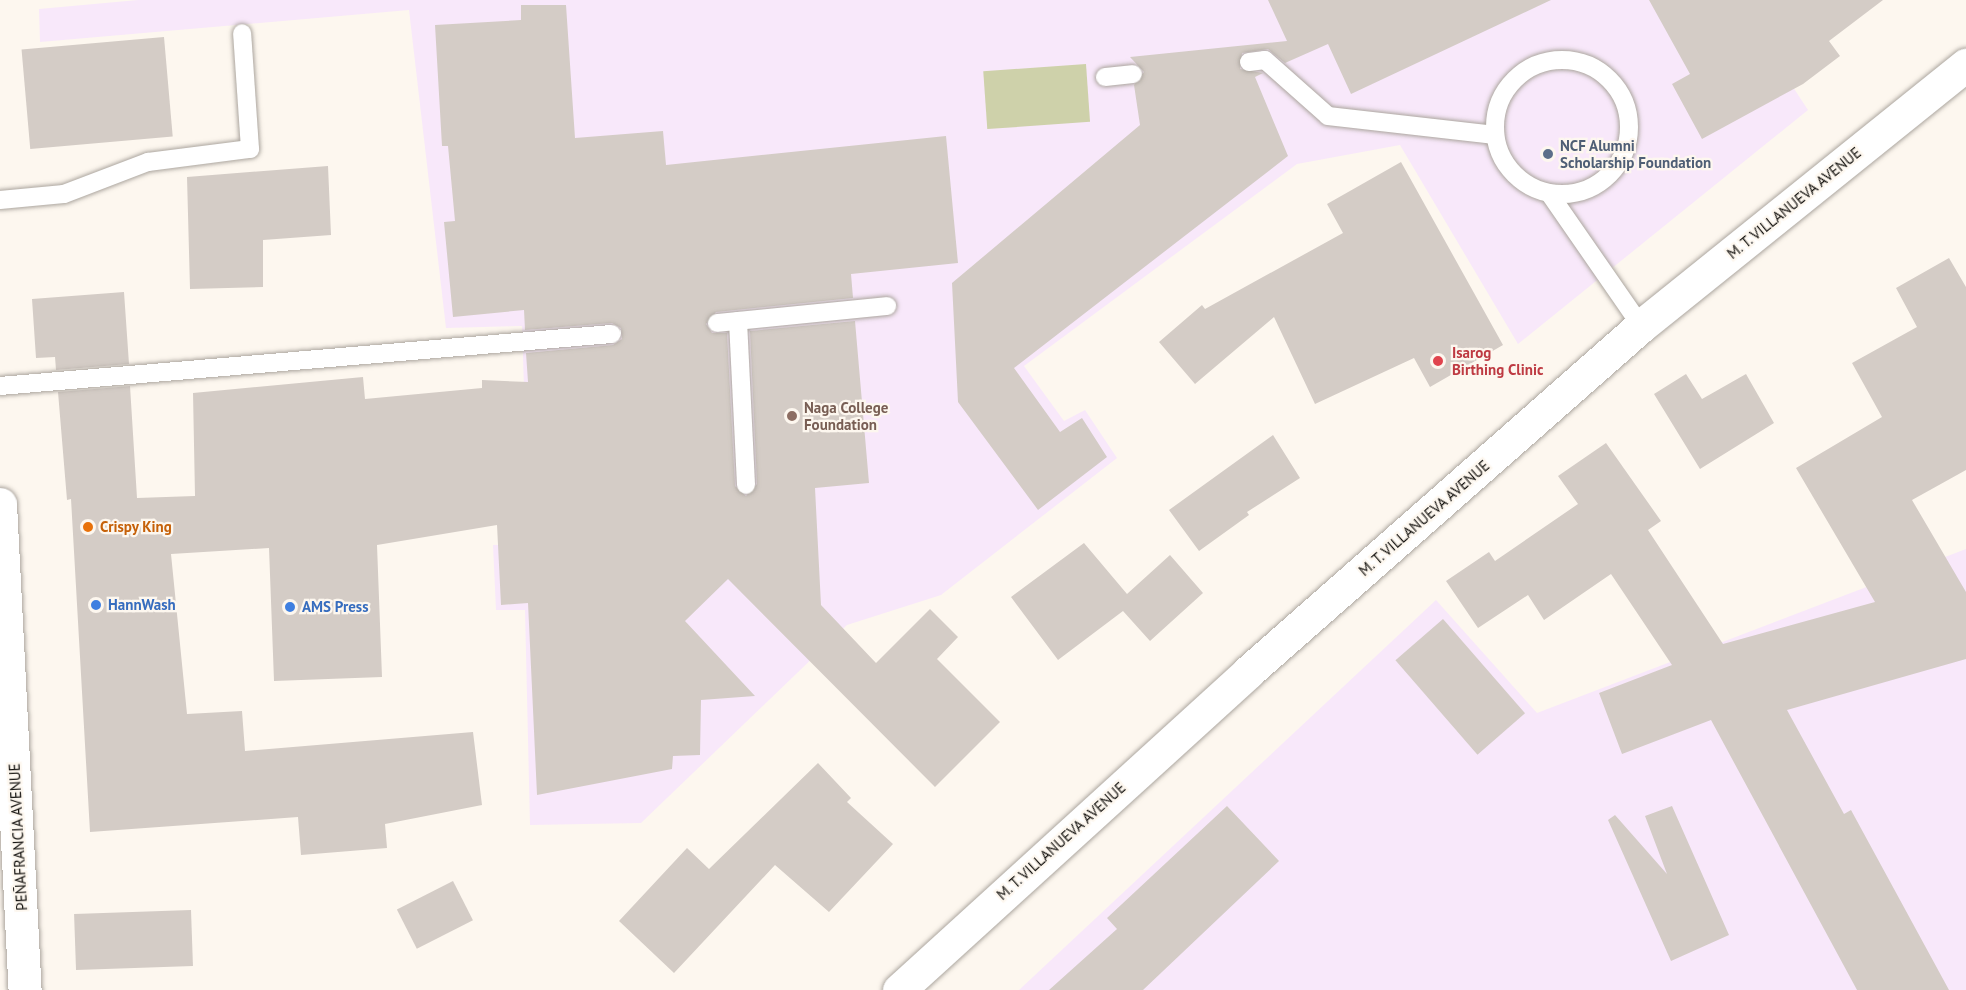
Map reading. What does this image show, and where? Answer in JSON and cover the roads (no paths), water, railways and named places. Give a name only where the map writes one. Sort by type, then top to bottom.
[{"type":"main road","name":"M. T. VILLANUEVA AVENUE","points":[[898,990],[1248,672],[1641,326],[1966,65]]},
{"type":"main road","name":"PEÑAFRANCIA AVENUE","points":[[0,504],[25,990]]},
{"type":"lane","points":[[0,200],[64,194],[148,162],[250,149],[242,33]]},
{"type":"lane","points":[[1556,59],[1576,61],[1597,68],[1612,81],[1629,118],[1622,158],[1609,176],[1591,188],[1570,194],[1549,193],[1512,173],[1500,155],[1495,135],[1496,113],[1504,93],[1517,76],[1535,65],[1556,59]]},
{"type":"lane","points":[[1248,62],[1265,60],[1328,116],[1495,135]]},
{"type":"lane","points":[[1105,77],[1133,74]]},
{"type":"lane","points":[[1549,193],[1641,326]]},
{"type":"lane","points":[[717,323],[886,306]]},
{"type":"lane","points":[[738,321],[746,485]]},
{"type":"lane","points":[[0,386],[612,334]]},
{"type":"place","name":"NCF Alumni Scholarship Foundation","points":[[1548,154]]},
{"type":"place","name":"Isarog Birthing Clinic","points":[[1438,361]]},
{"type":"place","name":"Naga College Foundation","points":[[792,416]]},
{"type":"place","name":"Crispy King","points":[[88,527]]},
{"type":"place","name":"HannWash","points":[[96,605]]},
{"type":"place","name":"AMS Press","points":[[290,607]]}]
